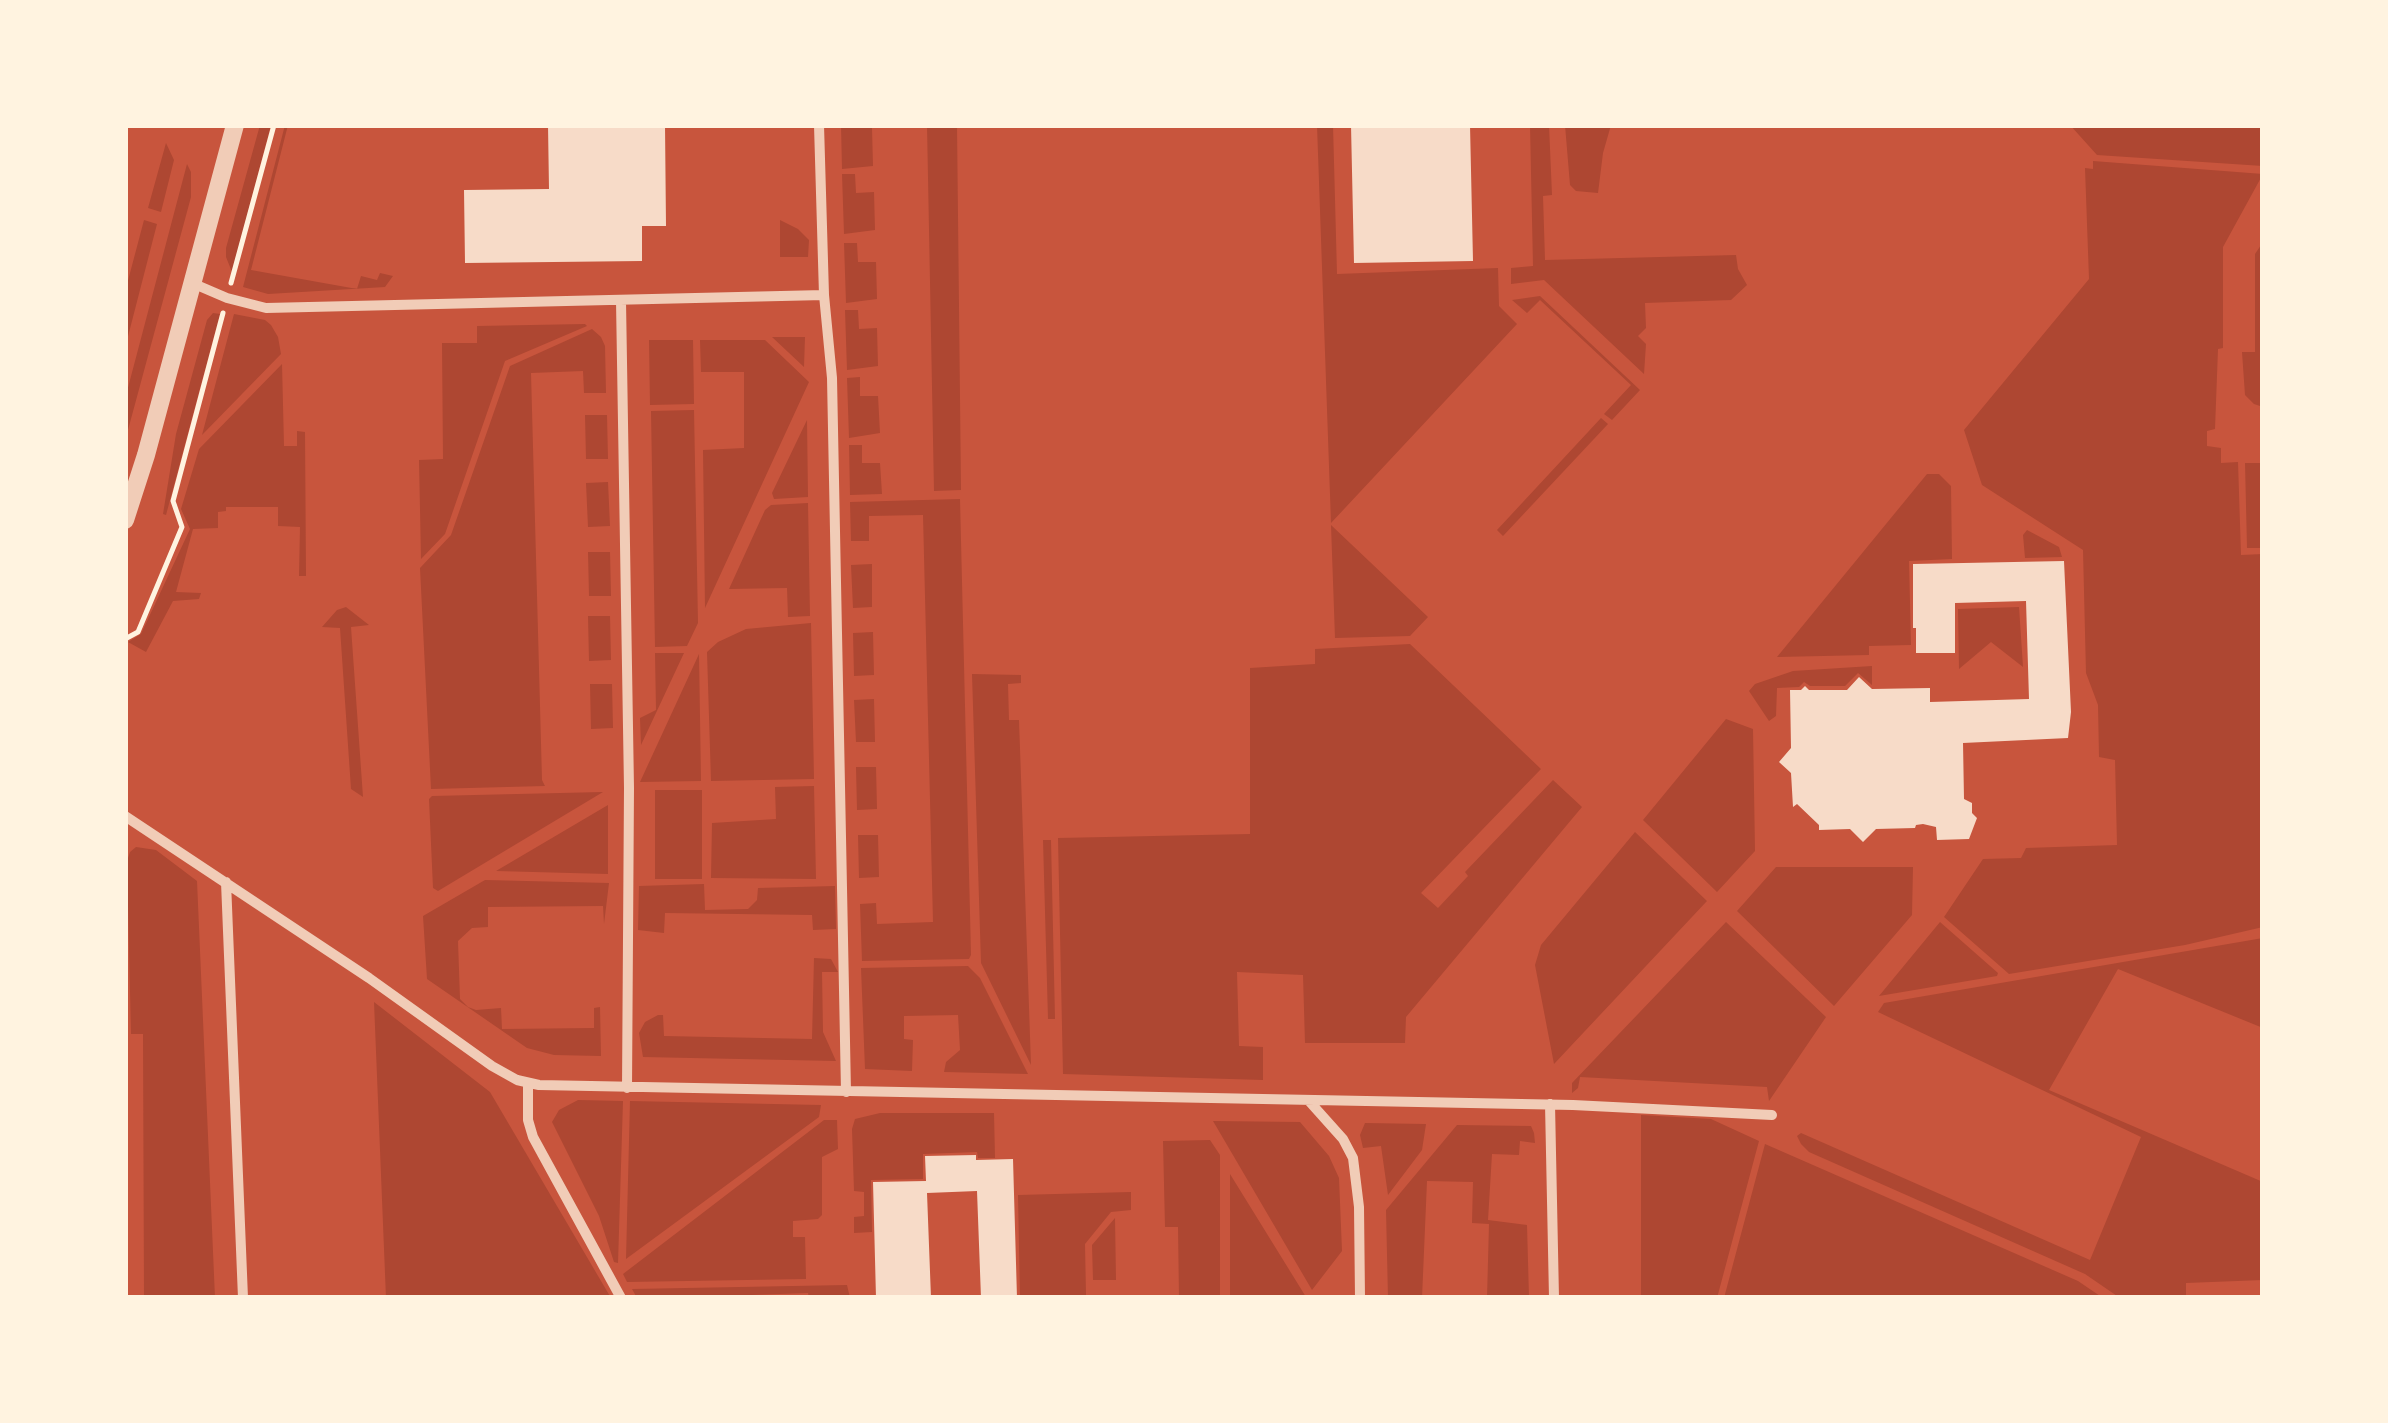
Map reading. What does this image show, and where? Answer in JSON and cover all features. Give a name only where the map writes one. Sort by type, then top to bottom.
[{"type":"street","points":[[125,520],[235,125]]},
{"type":"street","points":[[820,125],[824,295],[832,378],[846,1092]]},
{"type":"street","points":[[192,283],[227,298],[266,308],[824,295]]},
{"type":"street","points":[[622,301],[630,942],[627,1088]]},
{"type":"street","points":[[125,816],[370,978],[492,1066],[528,1083],[1550,1104],[1772,1116]]},
{"type":"street","points":[[226,882],[243,1298]]},
{"type":"street","points":[[528,1083],[528,1120],[533,1137],[622,1298]]},
{"type":"street","points":[[1310,1101],[1332,1124],[1353,1158],[1359,1208],[1360,1298]]},
{"type":"street","points":[[1550,1104],[1554,1298]]},
{"type":"path","points":[[125,640],[138,632],[182,527],[172,500],[274,125]]},
{"type":"shaded area","points":[[260,125],[271,125],[232,272],[226,248]]},
{"type":"shaded area","points":[[285,125],[251,270],[356,289],[268,294],[243,287]]},
{"type":"shaded area","points":[[841,125],[872,128],[873,166],[842,169]]},
{"type":"shaded area","points":[[927,125],[957,125],[961,490],[934,491]]},
{"type":"shaded area","points":[[1317,125],[1333,125],[1337,274],[1498,268],[1499,306],[1517,324],[1331,523]]},
{"type":"shaded area","points":[[1530,125],[1549,125],[1552,195],[1543,196],[1545,260],[1736,255],[1747,285],[1731,300],[1645,303],[1646,328],[1638,336],[1646,344],[1644,374],[1544,280],[1511,284],[1511,268],[1533,266]]},
{"type":"shaded area","points":[[1565,125],[1611,125],[1598,193],[1576,191],[1570,185]]},
{"type":"shaded area","points":[[2070,125],[2263,125],[2263,166],[2097,155]]},
{"type":"shaded area","points":[[166,143],[174,160],[161,212],[148,208]]},
{"type":"shaded area","points":[[2093,161],[2263,174],[2223,247],[2223,348],[2218,349],[2215,429],[2207,431],[2207,446],[2221,448],[2221,463],[2238,462],[2241,555],[2263,554],[2263,927],[2185,945],[2009,974],[1944,917],[1983,859],[2021,858],[2026,848],[2117,845],[2115,760],[2099,757],[2098,705],[2086,673],[2083,550],[1982,485],[1964,430],[2089,279],[2085,168],[2093,169]]},
{"type":"shaded area","points":[[187,164],[191,172],[191,197],[125,441],[125,399]]},
{"type":"shaded area","points":[[842,174],[855,174],[856,193],[874,192],[875,230],[844,234]]},
{"type":"shaded area","points":[[144,220],[157,224],[125,348],[125,292]]},
{"type":"shaded area","points":[[780,220],[809,240],[808,257],[780,257]]},
{"type":"shaded area","points":[[2263,242],[2263,407],[2245,395],[2242,352],[2255,352],[2255,254]]},
{"type":"shaded area","points":[[844,243],[857,243],[858,262],[876,262],[877,299],[846,303]]},
{"type":"shaded area","points":[[380,273],[393,276],[385,287],[357,289],[361,276],[377,280]]},
{"type":"shaded area","points":[[1540,296],[1640,390],[1612,420],[1604,414],[1631,385],[1540,300],[1527,313],[1512,300]]},
{"type":"shaded area","points":[[845,310],[858,310],[859,329],[877,328],[878,366],[847,370]]},
{"type":"shaded area","points":[[213,313],[220,314],[166,515],[163,514],[176,434],[207,320]]},
{"type":"shaded area","points":[[234,314],[265,320],[271,325],[281,354],[202,435]]},
{"type":"shaded area","points":[[585,324],[505,361],[445,534],[421,559],[419,460],[443,459],[442,343],[477,343],[477,326]]},
{"type":"shaded area","points":[[592,329],[605,346],[606,393],[584,393],[583,371],[531,373],[545,786],[431,789],[420,568],[451,535],[510,366]]},
{"type":"shaded area","points":[[772,337],[805,337],[804,367]]},
{"type":"shaded area","points":[[649,340],[693,340],[694,404],[650,405]]},
{"type":"shaded area","points":[[700,340],[765,340],[809,382],[705,608],[703,450],[744,448],[744,372],[701,372]]},
{"type":"shaded area","points":[[282,364],[284,446],[297,446],[297,431],[305,432],[306,576],[299,576],[300,527],[278,526],[278,507],[226,507],[226,511],[218,512],[218,528],[193,529],[176,592],[201,593],[199,599],[173,601],[146,652],[128,642],[141,634],[190,529],[181,509],[199,449]]},
{"type":"shaded area","points":[[860,377],[860,396],[878,396],[880,433],[849,438],[847,378]]},
{"type":"shaded area","points":[[694,410],[698,623],[687,646],[655,647],[651,411]]},
{"type":"shaded area","points":[[585,415],[607,415],[608,459],[586,459]]},
{"type":"shaded area","points":[[1601,418],[1608,424],[1503,536],[1497,530]]},
{"type":"shaded area","points":[[807,420],[808,497],[774,499],[772,493]]},
{"type":"shaded area","points":[[849,445],[862,445],[862,463],[880,463],[882,494],[850,495]]},
{"type":"shaded area","points":[[2245,463],[2263,463],[2263,548],[2247,548]]},
{"type":"shaded area","points":[[1927,474],[1939,474],[1951,486],[1952,559],[1909,561],[1911,645],[1869,646],[1869,655],[1777,657]]},
{"type":"shaded area","points":[[608,482],[610,526],[588,527],[586,483]]},
{"type":"shaded area","points":[[960,499],[971,955],[969,959],[862,961],[860,904],[876,903],[877,924],[933,922],[923,515],[869,516],[869,541],[851,541],[850,502]]},
{"type":"shaded area","points":[[808,503],[810,616],[788,617],[787,588],[729,589],[765,510],[771,505]]},
{"type":"shaded area","points":[[1331,525],[1428,617],[1410,636],[1335,638]]},
{"type":"shaded area","points":[[2027,530],[2059,547],[2062,557],[2025,558],[2023,535]]},
{"type":"shaded area","points":[[588,552],[610,552],[611,596],[589,596]]},
{"type":"shaded area","points":[[872,564],[872,607],[853,608],[851,565]]},
{"type":"shaded area","points":[[346,607],[369,625],[351,627],[363,797],[351,789],[340,628],[322,627],[337,610]]},
{"type":"shaded area","points":[[2019,607],[2023,667],[1991,642],[1959,669],[1958,609]]},
{"type":"shaded area","points":[[588,616],[610,616],[611,660],[589,661]]},
{"type":"shaded area","points":[[811,623],[814,779],[711,781],[707,652],[718,642],[746,629]]},
{"type":"shaded area","points":[[873,632],[874,675],[854,676],[853,633]]},
{"type":"shaded area","points":[[1410,644],[1541,769],[1421,893],[1438,908],[1468,876],[1465,872],[1553,780],[1582,807],[1406,1017],[1405,1043],[1305,1043],[1303,975],[1237,972],[1239,1046],[1263,1047],[1263,1080],[1063,1074],[1058,838],[1250,834],[1250,668],[1315,664],[1315,649]]},
{"type":"shaded area","points":[[655,653],[684,653],[641,745],[640,718],[656,710]]},
{"type":"shaded area","points":[[699,654],[701,781],[640,782]]},
{"type":"shaded area","points":[[1872,666],[1872,685],[1858,673],[1845,686],[1810,686],[1804,682],[1799,687],[1777,688],[1776,716],[1769,721],[1749,691],[1755,684],[1793,671]]},
{"type":"shaded area","points":[[972,674],[1021,675],[1021,683],[1008,684],[1009,720],[1019,720],[1031,1065],[981,963]]},
{"type":"shaded area","points":[[590,684],[612,684],[613,728],[591,729]]},
{"type":"shaded area","points":[[874,699],[875,742],[856,742],[854,700]]},
{"type":"shaded area","points":[[1726,719],[1753,729],[1755,851],[1717,892],[1643,820]]},
{"type":"shaded area","points":[[856,767],[876,767],[877,809],[857,810]]},
{"type":"shaded area","points":[[814,786],[816,879],[711,878],[712,823],[776,819],[775,787]]},
{"type":"shaded area","points":[[655,790],[702,790],[702,879],[655,879]]},
{"type":"shaded area","points":[[603,792],[438,891],[433,888],[429,799],[432,796]]},
{"type":"shaded area","points":[[608,805],[608,874],[496,871]]},
{"type":"shaded area","points":[[1635,832],[1707,901],[1554,1064],[1535,965],[1541,945]]},
{"type":"shaded area","points":[[858,835],[878,835],[879,877],[859,878]]},
{"type":"shaded area","points":[[1043,840],[1051,840],[1055,1019],[1048,1019]]},
{"type":"shaded area","points":[[136,847],[156,850],[197,881],[215,1298],[144,1298],[143,1034],[131,1034],[127,861]]},
{"type":"shaded area","points":[[1776,867],[1913,867],[1912,915],[1834,1006],[1737,911]]},
{"type":"shaded area","points":[[485,880],[609,883],[604,924],[603,906],[488,907],[488,927],[472,928],[458,941],[460,999],[468,1007],[501,1008],[502,1029],[594,1028],[594,1008],[600,1007],[601,1056],[554,1055],[527,1048],[427,979],[423,916]]},
{"type":"shaded area","points":[[704,884],[705,910],[748,909],[757,900],[758,888],[835,886],[836,929],[813,930],[812,915],[665,913],[664,933],[638,930],[639,886]]},
{"type":"shaded area","points":[[1726,922],[1826,1017],[1769,1101],[1767,1087],[1580,1077],[1578,1088],[1572,1093],[1572,1083]]},
{"type":"shaded area","points":[[1940,922],[1997,976],[1879,996]]},
{"type":"shaded area","points":[[2263,938],[2263,1028],[2118,969],[2049,1090],[2263,1182],[2263,1280],[2186,1283],[2186,1298],[2120,1298],[2085,1274],[1809,1152],[1797,1136],[1801,1133],[2090,1260],[2141,1137],[1878,1012],[1884,1003]]},
{"type":"shaded area","points":[[814,958],[831,959],[838,972],[822,972],[823,1032],[836,1061],[643,1057],[639,1033],[645,1022],[658,1015],[663,1015],[664,1036],[812,1039]]},
{"type":"shaded area","points":[[968,966],[980,978],[1028,1074],[944,1072],[946,1062],[960,1050],[958,1015],[904,1016],[904,1039],[913,1040],[912,1071],[865,1069],[861,968]]},
{"type":"shaded area","points":[[374,1002],[490,1092],[611,1298],[386,1298]]},
{"type":"shaded area","points":[[578,1100],[623,1101],[618,1263],[614,1262],[599,1216],[552,1122],[559,1110]]},
{"type":"shaded area","points":[[630,1101],[821,1105],[819,1117],[626,1259]]},
{"type":"shaded area","points":[[880,1113],[994,1113],[995,1158],[978,1158],[977,1152],[923,1154],[923,1179],[871,1180],[872,1232],[854,1233],[854,1217],[864,1216],[864,1192],[854,1191],[852,1129],[855,1119]]},
{"type":"shaded area","points":[[1641,1115],[1711,1119],[1759,1141],[1717,1298],[1641,1298]]},
{"type":"shaded area","points":[[824,1120],[837,1120],[838,1149],[822,1157],[822,1215],[818,1219],[793,1221],[793,1237],[805,1237],[806,1279],[627,1282],[623,1274]]},
{"type":"shaded area","points":[[1213,1121],[1300,1122],[1329,1156],[1339,1178],[1342,1251],[1312,1290]]},
{"type":"shaded area","points":[[1365,1123],[1426,1124],[1422,1150],[1388,1195],[1381,1146],[1363,1148],[1360,1135]]},
{"type":"shaded area","points":[[1457,1125],[1531,1126],[1534,1133],[1535,1143],[1520,1141],[1519,1155],[1492,1154],[1488,1220],[1527,1225],[1529,1298],[1487,1298],[1489,1224],[1472,1223],[1473,1182],[1427,1181],[1422,1298],[1388,1298],[1386,1210]]},
{"type":"shaded area","points":[[1210,1140],[1220,1155],[1220,1298],[1179,1298],[1178,1227],[1165,1227],[1163,1141]]},
{"type":"shaded area","points":[[1765,1144],[2078,1281],[2103,1298],[1724,1298]]},
{"type":"shaded area","points":[[1230,1174],[1306,1297],[1305,1298],[1230,1298]]},
{"type":"shaded area","points":[[1131,1192],[1131,1210],[1111,1212],[1085,1244],[1086,1295],[1020,1297],[1018,1195]]},
{"type":"shaded area","points":[[1115,1218],[1116,1280],[1093,1280],[1092,1245]]},
{"type":"shaded area","points":[[847,1285],[850,1298],[809,1298],[808,1293],[751,1298],[637,1298],[632,1289]]},
{"type":"building","points":[[548,125],[665,125],[666,226],[642,226],[642,261],[465,263],[464,190],[549,189]]},
{"type":"building","points":[[1351,125],[1470,125],[1473,261],[1354,263]]},
{"type":"building","points":[[2064,561],[2071,712],[2068,738],[1963,743],[1964,799],[1972,803],[1972,813],[1977,818],[1969,839],[1937,840],[1936,827],[1923,824],[1915,828],[1876,829],[1863,842],[1850,829],[1819,830],[1819,825],[1797,804],[1793,807],[1791,773],[1779,762],[1791,748],[1790,690],[1805,686],[1809,690],[1847,690],[1859,677],[1872,689],[1930,688],[1930,702],[2029,699],[2026,601],[1955,603],[1955,653],[1916,653],[1913,564]]},
{"type":"building","points":[[976,1155],[976,1160],[1013,1159],[1017,1298],[981,1298],[977,1191],[927,1193],[931,1298],[876,1298],[873,1182],[926,1181],[925,1156]]}]
